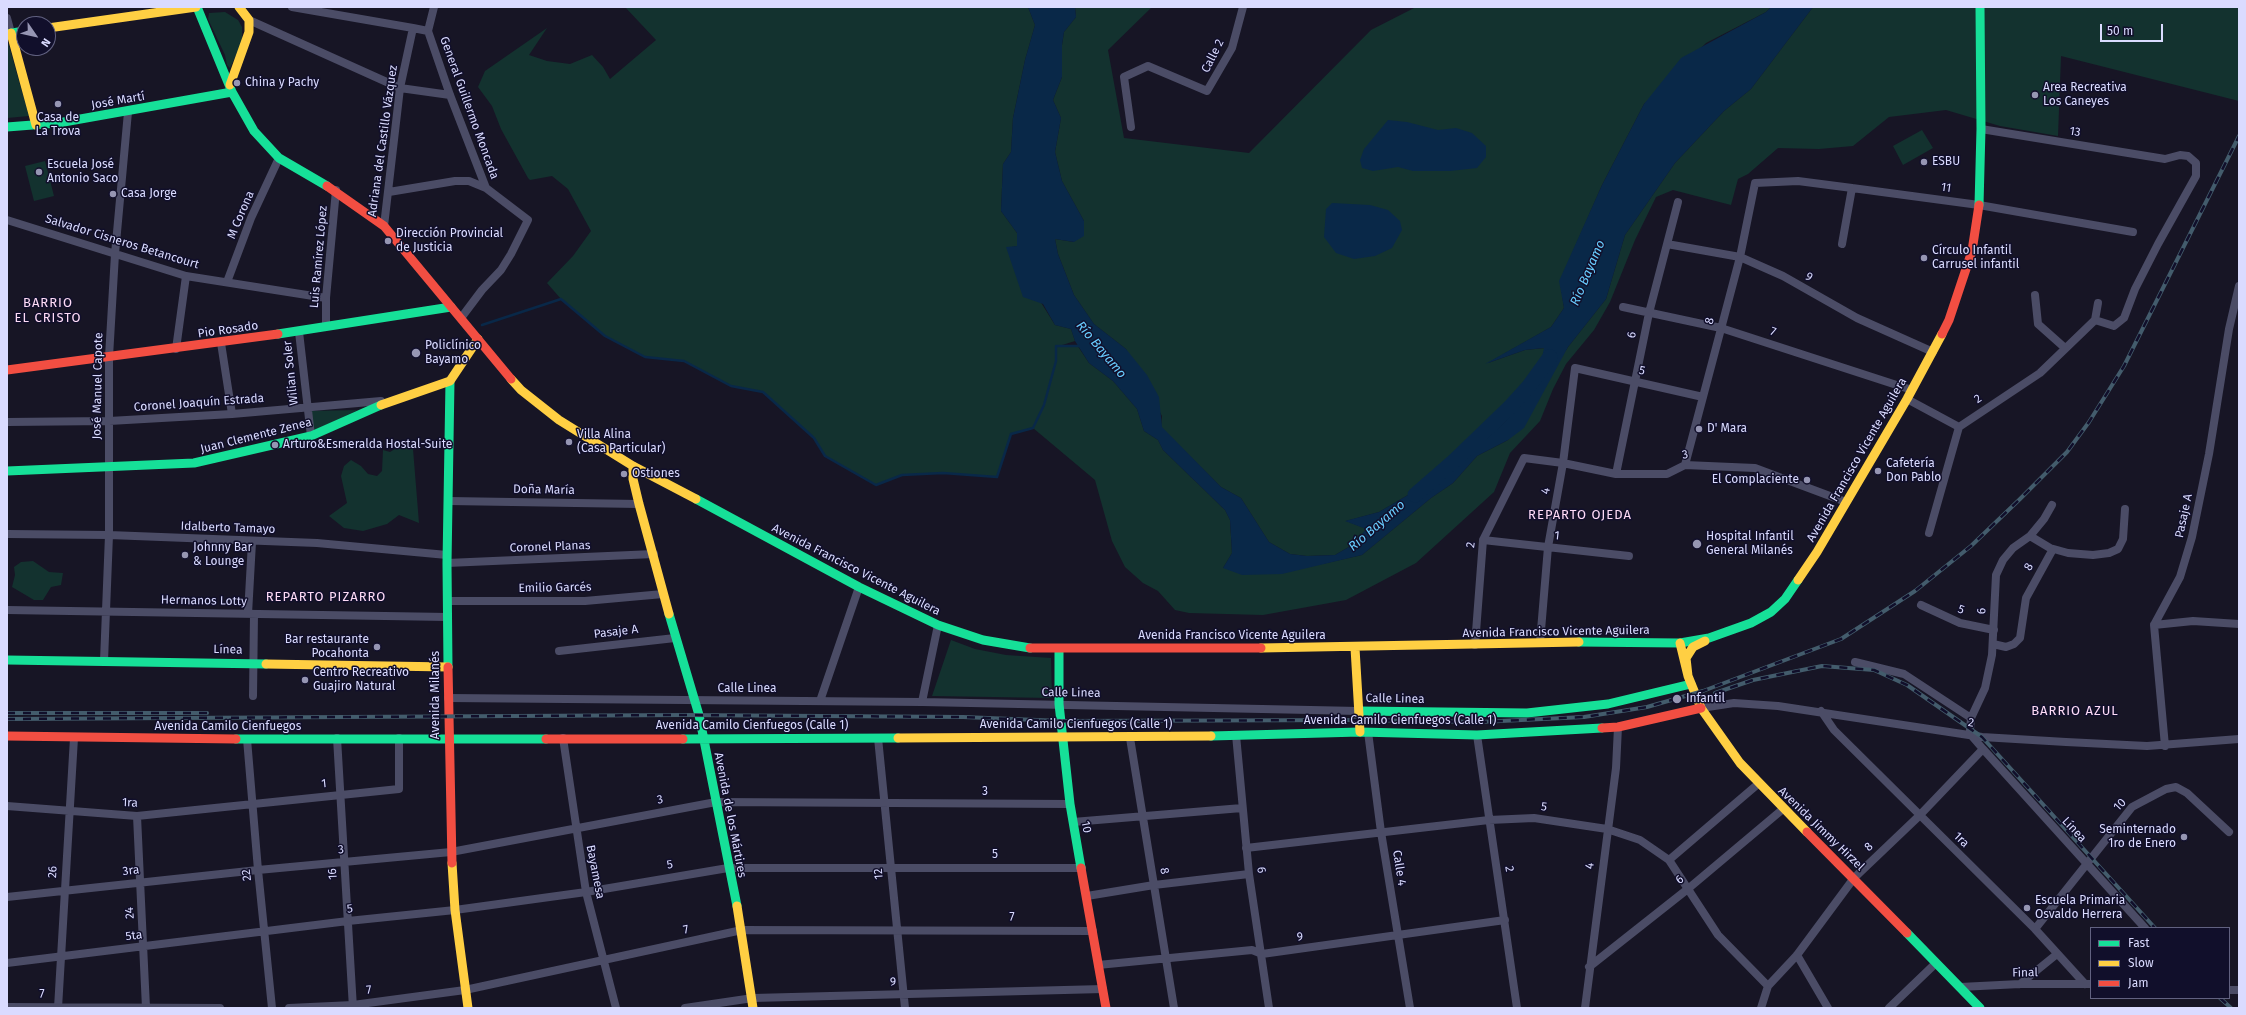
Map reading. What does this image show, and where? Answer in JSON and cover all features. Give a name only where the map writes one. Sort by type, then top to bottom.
[{"type":"main road","points":[[56,27],[196,7]]},
{"type":"main road","name":"Avenida Francisco Vicente Aguilera","points":[[196,7],[231,88],[254,131],[280,158],[304,174],[336,190],[384,226],[508,376],[536,403],[559,420],[633,466],[859,587],[938,625],[983,640],[1020,647],[1059,649],[1355,648],[1540,642],[1680,643],[1709,638],[1751,623],[1771,612],[1785,599],[1809,564],[1907,400],[1949,320],[1972,251],[1979,205],[1981,130],[1980,7]]},
{"type":"main road","points":[[231,88],[245,44],[249,20],[239,7]]},
{"type":"main road","points":[[9,34],[36,125]]},
{"type":"main road","name":"José Martí","points":[[7,127],[36,125],[128,112],[231,88]]},
{"type":"main road","name":"Pio Rosado","points":[[7,370],[222,343],[452,307]]},
{"type":"main road","points":[[450,381],[478,339]]},
{"type":"main road","name":"Juan Clemente Zenea","points":[[7,470],[194,463],[311,436],[392,400],[450,381]]},
{"type":"main road","name":"Avenida Milanés","points":[[450,381],[447,559],[448,737],[451,852],[455,910],[468,1008]]},
{"type":"main road","name":"Avenida de los Mártires","points":[[633,466],[633,479],[639,504],[654,554],[663,594],[694,701],[703,738],[728,868],[742,930],[753,998],[753,1008]]},
{"type":"main road","points":[[1690,680],[1686,658],[1690,651],[1709,638]]},
{"type":"main road","name":"Avenida Jimmy Hirzel","points":[[1680,643],[1690,680],[1701,708],[1740,763],[1758,784],[1854,878],[1980,1008]]},
{"type":"main road","name":"Calle 4","points":[[1355,648],[1359,711],[1364,732]]},
{"type":"main road","name":"10","points":[[1059,649],[1059,704],[1070,804],[1106,1008]]},
{"type":"main road","name":"Línea","points":[[7,660],[448,667]]},
{"type":"main road","name":"Calle Linea","points":[[1359,711],[1527,713],[1608,704],[1651,695],[1690,680]]},
{"type":"main road","name":"Avenida Camilo Cienfuegos (Calle 1)","points":[[448,737],[1130,738],[1364,732],[1477,735],[1618,727],[1701,708]]},
{"type":"main road","name":"Avenida Camilo Cienfuegos","points":[[7,736],[248,739],[448,737]]},
{"type":"street","points":[[292,7],[428,31],[434,7]]},
{"type":"street","name":"Calle 2","points":[[1131,127],[1124,77],[1148,66],[1207,91],[1232,48],[1242,7]]},
{"type":"street","points":[[7,18],[9,34]]},
{"type":"street","points":[[249,20],[400,88],[450,95]]},
{"type":"street","name":"Adriana del Castillo Vázquez","points":[[384,226],[400,88],[414,28]]},
{"type":"street","name":"General Guillermo Moncada","points":[[428,31],[450,95],[486,188],[528,220],[501,270],[482,290],[461,318]]},
{"type":"street","name":"José Manuel Capote","points":[[104,661],[109,535],[109,357],[115,254],[128,112]]},
{"type":"street","name":"13","points":[[1981,130],[2165,159],[2180,155],[2188,156],[2196,163],[2196,176],[2154,250],[2135,289],[2124,318],[2114,326],[2095,320]]},
{"type":"street","name":"M Corona","points":[[227,282],[251,218],[280,158]]},
{"type":"street","points":[[389,192],[455,180],[469,181],[486,188]]},
{"type":"street","name":"11","points":[[1755,183],[1798,181],[1852,188],[1979,205],[2133,232]]},
{"type":"street","name":"8","points":[[1685,466],[1720,328],[1740,257],[1755,183]]},
{"type":"street","points":[[1842,244],[1852,188]]},
{"type":"street","name":"Luis Ramírez López","points":[[326,326],[326,298],[336,190]]},
{"type":"street","name":"6","points":[[1616,474],[1649,313],[1678,202]]},
{"type":"street","name":"Salvador Cisneros Betancourt","points":[[7,220],[186,276],[326,298]]},
{"type":"street","name":"9","points":[[1667,244],[1740,257],[1783,276],[1857,318],[1933,352]]},
{"type":"street","points":[[176,349],[186,276]]},
{"type":"street","name":"Pasaje A","points":[[2154,625],[2180,577],[2192,537],[2209,454],[2229,329],[2239,286]]},
{"type":"street","points":[[2035,295],[2038,324],[2065,348]]},
{"type":"street","points":[[2095,320],[2098,303]]},
{"type":"street","name":"7","points":[[1623,307],[1720,328],[1912,390]]},
{"type":"street","name":"2","points":[[1959,427],[2040,373],[2095,320]]},
{"type":"street","name":"Wilian Soler","points":[[299,332],[311,436]]},
{"type":"street","points":[[222,343],[232,414]]},
{"type":"street","name":"5","points":[[1575,368],[1703,397]]},
{"type":"street","name":"4","points":[[1540,642],[1548,547],[1563,463],[1575,368]]},
{"type":"street","name":"Coronel Joaquín Estrada","points":[[7,422],[109,421],[232,414],[392,400]]},
{"type":"street","points":[[1907,400],[1959,427],[1929,533]]},
{"type":"street","name":"2","points":[[1475,645],[1483,540],[1524,458]]},
{"type":"street","name":"3","points":[[1524,458],[1563,463],[1616,474],[1667,474],[1685,466],[1754,468],[1846,502]]},
{"type":"street","name":"Doña María","points":[[449,501],[639,504]]},
{"type":"street","name":"6","points":[[1970,734],[1971,718],[1984,688],[1994,644],[1996,575],[2003,560],[2013,548],[2030,536],[2044,519],[2052,505]]},
{"type":"street","points":[[2030,536],[2053,549],[2068,554],[2093,555],[2110,553],[2118,549],[2123,539],[2125,509]]},
{"type":"street","name":"Idalberto Tamayo","points":[[7,534],[109,535],[252,542],[317,543],[447,559]]},
{"type":"street","name":"1","points":[[1483,540],[1629,556]]},
{"type":"street","points":[[252,542],[251,614],[254,663],[253,696]]},
{"type":"street","name":"8","points":[[1994,644],[2006,647],[2014,644],[2020,638],[2026,598],[2053,549]]},
{"type":"street","name":"Coronel Planas","points":[[447,559],[654,554]]},
{"type":"street","points":[[820,701],[859,587]]},
{"type":"street","name":"Emilio Garcés","points":[[448,601],[585,601],[663,594]]},
{"type":"street","name":"5","points":[[1921,605],[1960,623],[1994,630]]},
{"type":"street","name":"Hermanos Lotty","points":[[7,610],[448,617]]},
{"type":"street","points":[[2166,746],[2154,625],[2193,621],[2239,624]]},
{"type":"street","points":[[922,702],[938,625]]},
{"type":"street","name":"Pasaje A","points":[[559,651],[675,638]]},
{"type":"street","points":[[1855,662],[1904,674],[1971,718]]},
{"type":"street","name":"Calle Linea","points":[[448,698],[922,702],[1359,711]]},
{"type":"street","name":"2","points":[[1701,708],[1734,703],[1821,711],[1989,737],[2166,746],[2239,739]]},
{"type":"street","name":"1ra","points":[[1821,711],[1834,730],[1919,816],[2035,929],[2088,984]]},
{"type":"street","name":"4","points":[[1585,1008],[1589,967],[1616,768],[1618,727]]},
{"type":"street","name":"Calle 4","points":[[1364,732],[1410,1008]]},
{"type":"street","points":[[1970,734],[1983,749]]},
{"type":"street","name":"6","points":[[1236,735],[1246,848],[1262,954],[1266,1008]]},
{"type":"street","name":"2","points":[[1477,735],[1517,1008]]},
{"type":"street","name":"26","points":[[58,1008],[68,811],[74,738]]},
{"type":"street","name":"16","points":[[337,738],[353,1006]]},
{"type":"street","name":"1","points":[[252,804],[399,789],[399,738]]},
{"type":"street","name":"Bayamesa","points":[[563,738],[575,829],[586,892],[616,1008]]},
{"type":"street","name":"12","points":[[878,738],[905,1008]]},
{"type":"street","name":"8","points":[[1130,738],[1174,1008]]},
{"type":"street","name":"22","points":[[248,739],[252,804],[272,1008]]},
{"type":"street","name":"8","points":[[1761,1008],[1768,986],[1797,955],[1854,878],[1919,816],[1983,749]]},
{"type":"street","name":"Línea","points":[[1983,749],[2087,862],[2144,927]]},
{"type":"street","points":[[1669,860],[1758,784]]},
{"type":"street","name":"10","points":[[2035,929],[2132,807],[2166,789],[2176,787],[2187,793],[2229,832]]},
{"type":"street","name":"3","points":[[258,870],[451,852],[716,802],[1070,804]]},
{"type":"street","name":"1ra","points":[[7,806],[137,816],[252,804]]},
{"type":"street","points":[[1073,822],[1242,808]]},
{"type":"street","name":"6","points":[[1589,967],[1689,888],[1783,809]]},
{"type":"street","name":"24","points":[[137,816],[144,947],[145,1007]]},
{"type":"street","name":"5","points":[[1246,848],[1490,820],[1534,818],[1607,829],[1640,840],[1669,860],[1689,888],[1718,935],[1768,986]]},
{"type":"street","name":"5","points":[[265,931],[455,910],[586,892],[728,868],[890,866],[1082,868]]},
{"type":"street","name":"3ra","points":[[7,897],[258,870]]},
{"type":"street","points":[[1087,896],[1154,885],[1249,874]]},
{"type":"street","name":"9","points":[[1098,965],[1165,957],[1252,950],[1262,954],[1505,920]]},
{"type":"street","name":"7","points":[[289,1008],[353,1006],[465,990],[742,930],[896,929],[1093,931]]},
{"type":"street","name":"5ta","points":[[7,963],[265,931]]},
{"type":"street","points":[[2020,984],[2058,954]]},
{"type":"street","points":[[1797,955],[1828,1008]]},
{"type":"street","points":[[1890,1008],[1936,963]]},
{"type":"street","name":"Final","points":[[1960,987],[2020,984],[2088,984]]},
{"type":"street","name":"9","points":[[685,1008],[753,998],[1103,989]]},
{"type":"street","name":"7","points":[[7,1007],[220,1008]]},
{"type":"green space","points":[[625,7],[1028,7],[1035,25],[1025,60],[1013,118],[1011,152],[1003,164],[1001,211],[1017,233],[1017,246],[1007,248],[1055,325],[1071,329],[1075,341],[1059,346],[1077,345],[1089,363],[1113,381],[1137,409],[1144,431],[1158,440],[1163,450],[1225,510],[1230,520],[1232,553],[1223,568],[1322,564],[1362,555],[1431,498],[1453,483],[1477,456],[1508,440],[1568,347],[1606,299],[1625,235],[1675,163],[1724,111],[1751,89],[1813,7],[2239,7],[2239,101],[2061,56],[2058,136],[2000,126],[1946,110],[1889,117],[1853,146],[1819,149],[1778,148],[1748,174],[1738,179],[1731,205],[1673,190],[1656,197],[1635,240],[1610,302],[1594,330],[1566,364],[1553,389],[1540,421],[1510,453],[1494,492],[1416,563],[1346,600],[1263,615],[1189,613],[1175,610],[1158,591],[1143,583],[1125,567],[1112,541],[1095,480],[1033,428],[1011,434],[997,477],[943,473],[902,475],[876,485],[825,456],[814,438],[763,392],[731,386],[684,361],[645,357],[605,336],[561,299],[547,283],[573,256],[591,231],[568,189],[552,176],[530,180],[528,178],[501,129],[492,106],[478,87],[485,71],[547,28],[529,55],[547,61],[570,64],[592,55],[603,67],[610,79],[656,40]]},
{"type":"green space","points":[[1075,7],[1152,7],[1108,50],[1124,138],[1249,153],[1371,30],[1416,7],[1771,7],[1766,12],[1706,43],[1644,104],[1602,185],[1560,281],[1564,308],[1551,327],[1488,363],[1525,350],[1545,348],[1537,382],[1506,421],[1454,468],[1379,512],[1346,521],[1367,529],[1354,544],[1335,555],[1307,556],[1290,554],[1269,542],[1241,498],[1221,487],[1161,427],[1162,416],[1126,349],[1094,324],[1074,295],[1058,254],[1055,239],[1074,242],[1084,221],[1062,181],[1055,152],[1061,118],[1053,100],[1062,77],[1062,45],[1064,32],[1076,17]]},
{"type":"green space","points":[[225,12],[238,20],[242,27],[242,42],[230,68],[227,65],[225,55],[208,19],[209,13]]},
{"type":"green space","points":[[7,39],[29,116],[7,118]]},
{"type":"green space","points":[[1922,130],[1933,148],[1903,165],[1893,146]]},
{"type":"green space","points":[[45,161],[54,196],[34,201],[25,166]]},
{"type":"green space","points":[[358,410],[311,432],[309,411]]},
{"type":"green space","points":[[408,441],[413,449],[419,523],[399,515],[387,524],[363,531],[344,528],[329,516],[347,503],[341,476],[344,466],[351,460],[361,466],[368,474],[377,476],[382,471],[383,450],[390,452]]},
{"type":"green space","points":[[33,561],[49,572],[63,573],[61,585],[51,587],[43,600],[34,600],[12,587],[15,575],[14,567],[21,562]]},
{"type":"green space","points":[[951,640],[975,649],[1006,655],[1051,658],[1052,698],[932,696]]},
{"type":"water","points":[[1028,7],[1075,7],[1076,17],[1064,32],[1062,45],[1062,77],[1053,100],[1061,118],[1055,152],[1062,181],[1084,221],[1084,236],[1074,242],[1055,239],[1058,254],[1074,295],[1094,324],[1126,349],[1147,375],[1159,397],[1162,427],[1221,487],[1241,498],[1269,542],[1290,554],[1307,556],[1335,555],[1354,544],[1366,529],[1345,521],[1379,512],[1454,468],[1506,421],[1537,382],[1544,348],[1525,350],[1485,364],[1551,327],[1564,308],[1559,281],[1602,185],[1644,104],[1681,58],[1766,12],[1771,7],[1813,7],[1751,89],[1724,111],[1675,163],[1625,235],[1606,299],[1568,347],[1524,428],[1508,440],[1477,456],[1453,483],[1431,498],[1362,555],[1282,574],[1242,575],[1223,568],[1232,553],[1230,520],[1225,510],[1163,450],[1158,440],[1144,431],[1137,409],[1113,381],[1089,363],[1075,341],[1071,329],[1055,325],[1043,304],[1023,297],[1006,247],[1017,246],[1017,233],[1001,211],[1003,164],[1011,152],[1013,118],[1025,60],[1035,25]]},
{"type":"water","points":[[1388,120],[1407,122],[1438,130],[1456,128],[1472,133],[1486,146],[1486,157],[1477,168],[1450,171],[1413,171],[1398,167],[1373,171],[1362,168],[1360,160],[1364,149]]},
{"type":"water","points":[[1332,203],[1370,205],[1388,210],[1400,221],[1402,230],[1392,248],[1375,256],[1354,259],[1336,253],[1324,237],[1326,209]]},
{"type":"waterway","points":[[482,325],[561,299],[605,336],[645,357],[684,361],[731,386],[763,392],[814,438],[825,456],[876,485],[902,475],[943,473],[997,477],[1011,434],[1033,428],[1044,405],[1056,361],[1056,346],[1079,346]]},
{"type":"waterway","name":"Río Bayamo","points":[[1415,495],[1454,461],[1509,408],[1529,386],[1550,357]]},
{"type":"railway","points":[[7,719],[683,715],[963,717],[1061,721],[1360,720],[1480,722],[1584,717],[1647,707],[1703,691],[1841,639],[1915,591],[1971,546],[2020,499],[2067,452],[2089,422],[2124,366],[2239,136]]},
{"type":"railway","points":[[1715,693],[1753,680],[1822,666],[1874,670],[1907,685],[1982,737],[2154,927]]},
{"type":"railway","points":[[7,713],[207,713]]},
{"type":"railway","points":[[2221,999],[2231,1008]]},
{"type":"traffic: fast","points":[[197,7],[232,92]]},
{"type":"traffic: fast","points":[[1979,205],[1981,129],[1980,7]]},
{"type":"traffic: fast","points":[[7,34],[16,32]]},
{"type":"traffic: fast","points":[[7,127],[58,123],[232,92],[254,131],[279,158],[327,186]]},
{"type":"traffic: fast","points":[[278,334],[451,307]]},
{"type":"traffic: fast","points":[[448,667],[447,563],[450,381]]},
{"type":"traffic: fast","points":[[7,471],[194,463],[311,436],[381,405]]},
{"type":"traffic: fast","points":[[696,499],[859,587],[938,625],[983,640],[1030,648]]},
{"type":"traffic: fast","points":[[1579,642],[1680,643],[1709,638],[1751,623],[1771,612],[1785,599],[1798,580]]},
{"type":"traffic: fast","points":[[669,614],[699,715],[737,906]]},
{"type":"traffic: fast","points":[[1059,649],[1059,704],[1070,804],[1081,868]]},
{"type":"traffic: fast","points":[[7,660],[266,664]]},
{"type":"traffic: fast","points":[[1359,711],[1527,713],[1608,704],[1691,684]]},
{"type":"traffic: fast","points":[[1211,736],[1360,732],[1477,735],[1602,728]]},
{"type":"traffic: fast","points":[[683,739],[898,738]]},
{"type":"traffic: fast","points":[[236,739],[546,739]]},
{"type":"traffic: fast","points":[[1907,933],[1980,1008]]},
{"type":"traffic: slow","points":[[56,27],[196,7]]},
{"type":"traffic: slow","points":[[230,85],[249,32],[249,20],[239,7]]},
{"type":"traffic: slow","points":[[11,33],[36,125]]},
{"type":"traffic: slow","points":[[1798,580],[1817,552],[1907,399],[1942,334]]},
{"type":"traffic: slow","points":[[381,405],[450,381],[478,339]]},
{"type":"traffic: slow","points":[[511,379],[521,390],[559,420],[633,466],[696,499]]},
{"type":"traffic: slow","points":[[633,466],[633,479],[639,504],[669,614]]},
{"type":"traffic: slow","points":[[1688,676],[1686,658],[1693,647],[1705,641]]},
{"type":"traffic: slow","points":[[1261,648],[1579,642]]},
{"type":"traffic: slow","points":[[1680,643],[1688,676],[1701,708],[1740,763],[1807,832]]},
{"type":"traffic: slow","points":[[1355,648],[1360,732]]},
{"type":"traffic: slow","points":[[266,664],[448,667]]},
{"type":"traffic: slow","points":[[898,738],[1211,736]]},
{"type":"traffic: slow","points":[[452,863],[455,910],[468,1008]]},
{"type":"traffic: slow","points":[[737,906],[753,1008]]},
{"type":"traffic: jam","points":[[327,186],[384,226],[511,379]]},
{"type":"traffic: jam","points":[[1942,334],[1949,320],[1972,251],[1979,205]]},
{"type":"traffic: jam","points":[[7,370],[278,334]]},
{"type":"traffic: jam","points":[[1030,648],[1261,648]]},
{"type":"traffic: jam","points":[[448,667],[452,863]]},
{"type":"traffic: jam","points":[[1602,728],[1618,727],[1701,708]]},
{"type":"traffic: jam","points":[[7,736],[236,739]]},
{"type":"traffic: jam","points":[[546,739],[683,739]]},
{"type":"traffic: jam","points":[[1807,832],[1907,933]]},
{"type":"traffic: jam","points":[[1081,868],[1106,1008]]},
{"type":"place","name":"China y Pachy","points":[[237,83]]},
{"type":"place","name":"Area Recreativa Los Caneyes","points":[[2035,95]]},
{"type":"place","name":"Casa de La Trova","points":[[58,104]]},
{"type":"place","name":"ESBU","points":[[1924,162]]},
{"type":"place","name":"Escuela José Antonio Saco","points":[[39,172]]},
{"type":"place","name":"Casa Jorge","points":[[113,194]]},
{"type":"place","name":"Dirección Provincial de Justicia","points":[[388,241]]},
{"type":"place","name":"Círculo Infantil Carrusel infantil","points":[[1924,258]]},
{"type":"place","name":"Policlínico Bayamo","points":[[416,353]]},
{"type":"place","name":"D' Mara","points":[[1699,429]]},
{"type":"place","name":"Villa Alina (Casa Particular)","points":[[569,442]]},
{"type":"place","name":"Arturo&Esmeralda Hostal-Suite","points":[[275,445]]},
{"type":"place","name":"Cafetería Don Pablo","points":[[1878,471]]},
{"type":"place","name":"Ostiones","points":[[624,474]]},
{"type":"place","name":"El Complaciente","points":[[1807,480]]},
{"type":"place","name":"Hospital Infantil General Milanés","points":[[1697,544]]},
{"type":"place","name":"Johnny Bar & Lounge","points":[[185,555]]},
{"type":"place","name":"Bar restaurante Pocahonta","points":[[377,647]]},
{"type":"place","name":"Centro Recreativo Guajiro Natural","points":[[305,680]]},
{"type":"place","name":"Infantil","points":[[1677,699]]},
{"type":"place","name":"Seminternado 1ro de Enero","points":[[2184,837]]},
{"type":"place","name":"Escuela Primaria Osvaldo Herrera","points":[[2027,908]]},
{"type":"district","name":"BARRIO EL CRISTO","points":[[48,310]]},
{"type":"district","name":"REPARTO OJEDA","points":[[1580,515]]},
{"type":"district","name":"REPARTO PIZARRO","points":[[326,597]]},
{"type":"district","name":"BARRIO AZUL","points":[[2075,711]]}]
